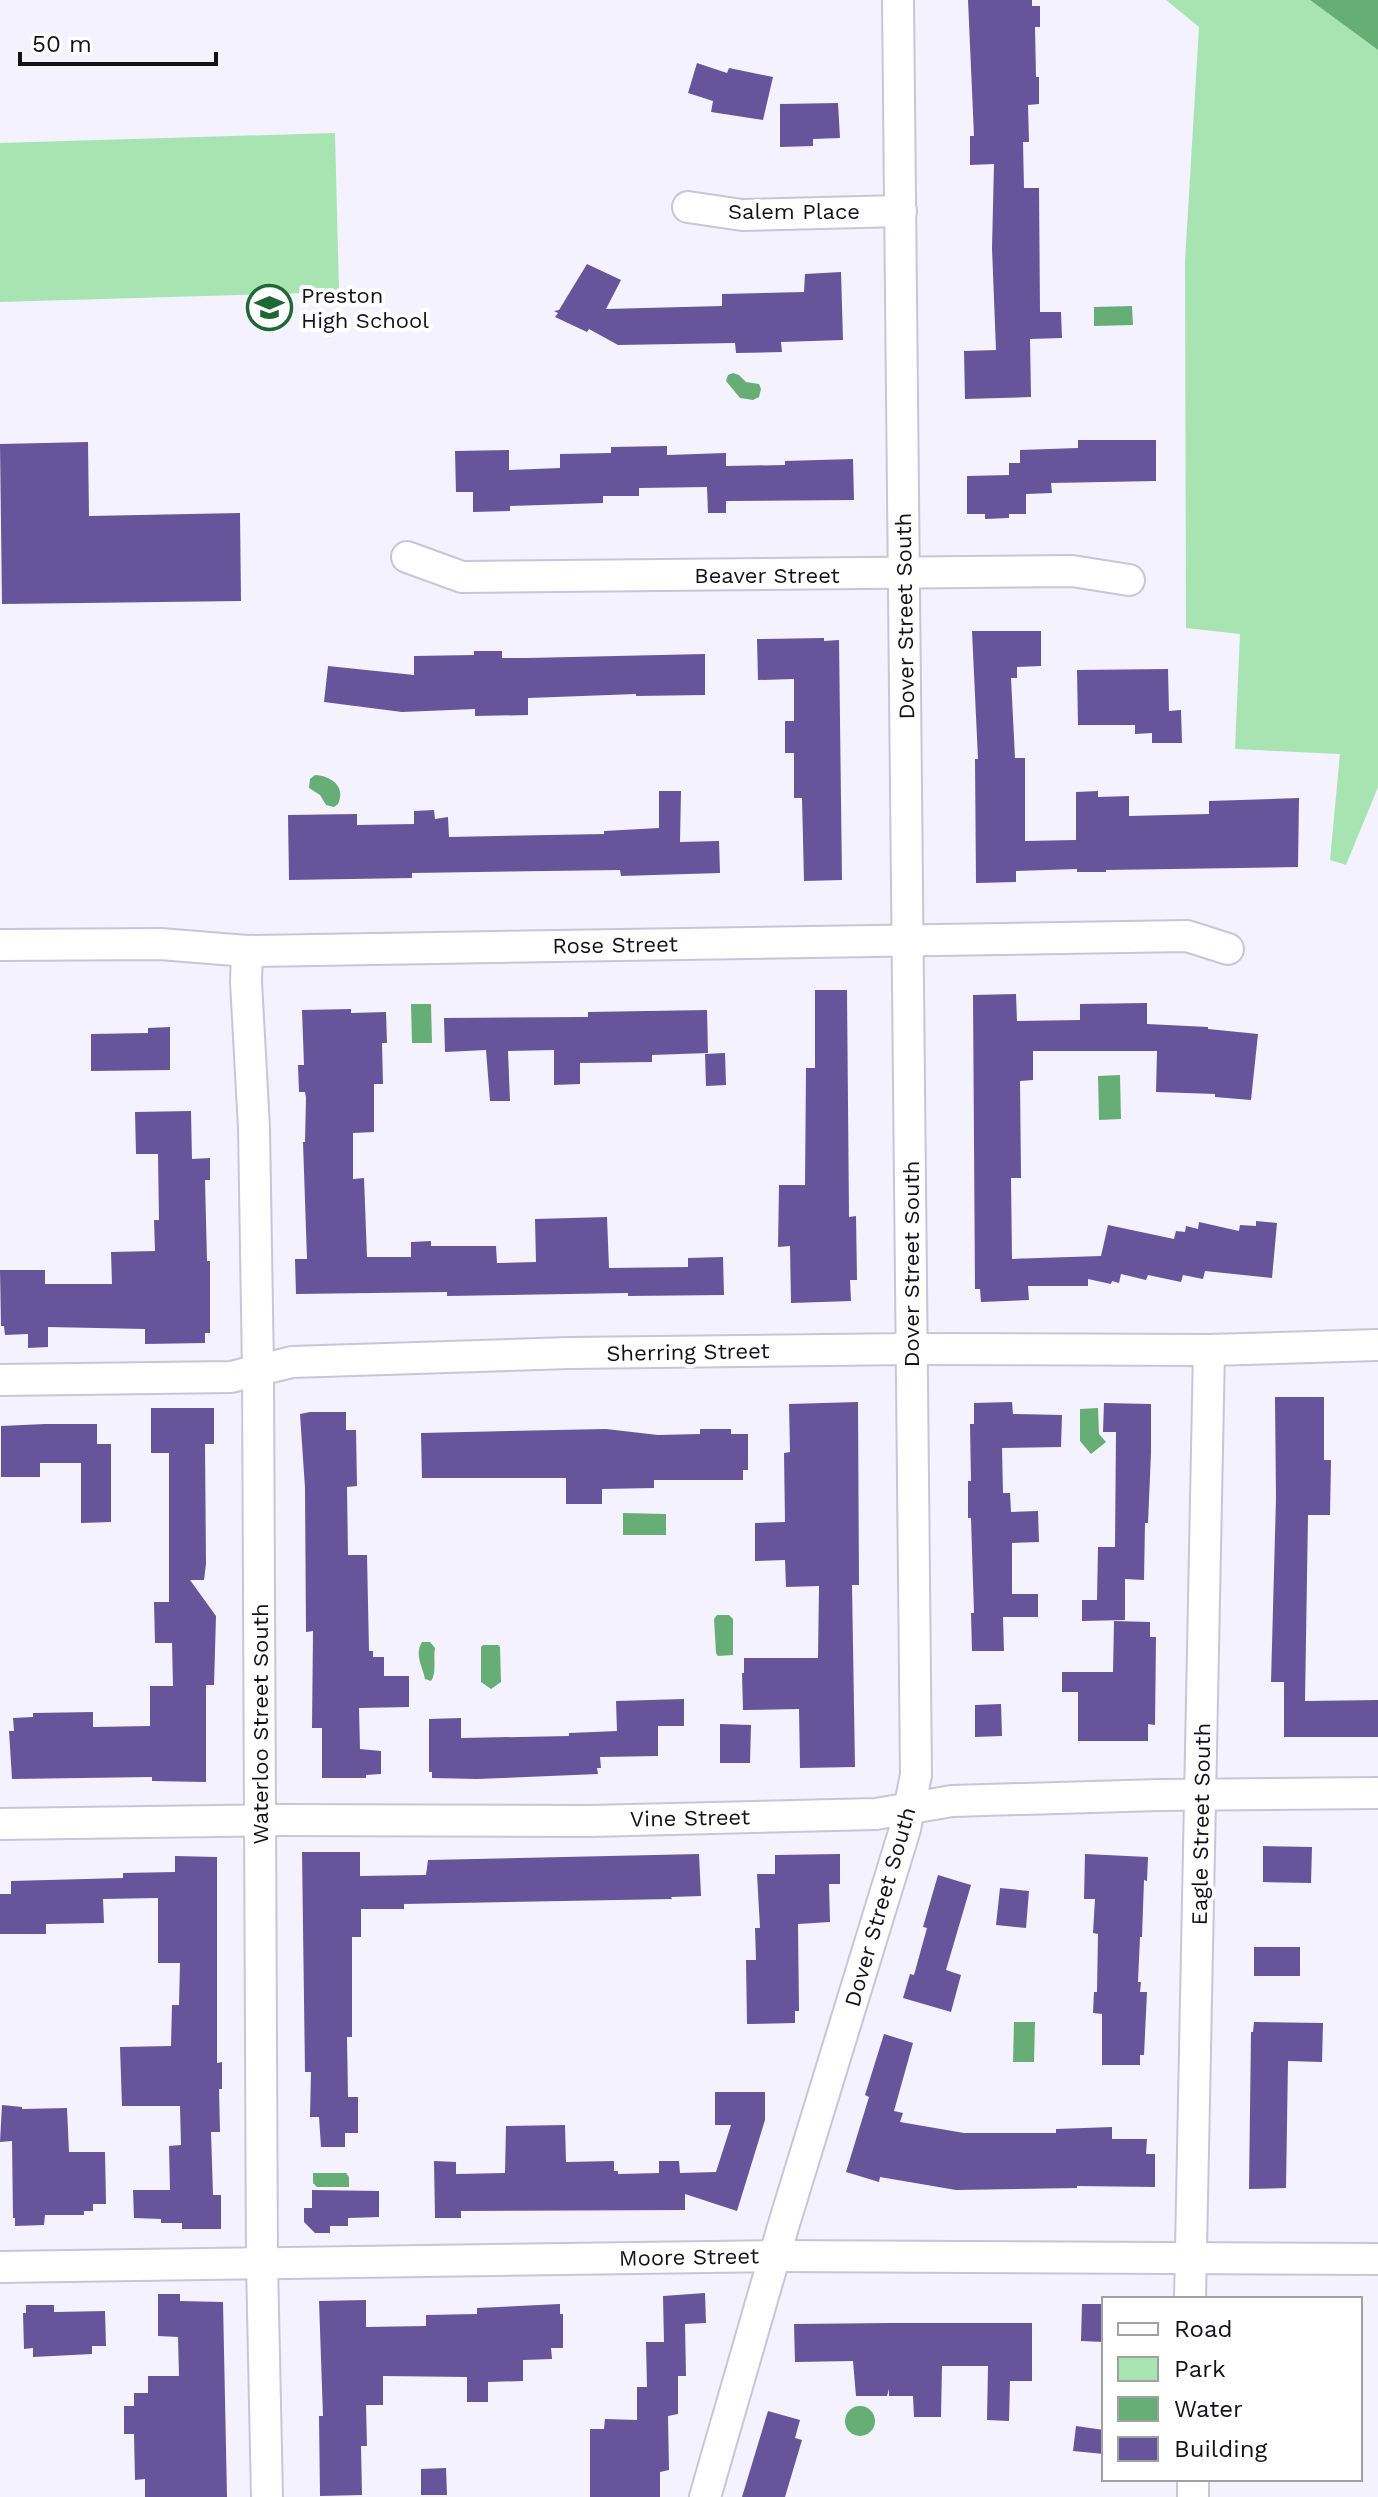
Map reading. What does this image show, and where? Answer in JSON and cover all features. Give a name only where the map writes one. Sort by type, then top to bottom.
[{"type":"street","name":"Dover Street South","points":[[705,2497],[910,1808],[916,1775],[898,0]]},
{"type":"street","name":"Salem Place","points":[[688,207],[742,215],[901,211]]},
{"type":"street","name":"Beaver Street","points":[[407,557],[462,577],[1072,571],[1129,580]]},
{"type":"street","name":"Rose Street","points":[[0,945],[160,944],[247,951],[1187,936],[1228,949]]},
{"type":"street","name":"Waterloo Street South","points":[[247,951],[258,1370],[262,2264],[267,2497]]},
{"type":"street","name":"Sherring Street","points":[[0,1380],[231,1377],[292,1362],[569,1353],[1209,1350],[1378,1345]]},
{"type":"street","name":"Eagle Street South","points":[[1190,2297],[1209,1350]]},
{"type":"street","name":"Vine Street","points":[[0,1824],[590,1821],[876,1814],[952,1801],[1378,1793]]},
{"type":"street","name":"Moore Street","points":[[0,2267],[775,2256],[1378,2259]]},
{"type":"green space","points":[[1166,0],[1310,0],[1378,50],[1378,787],[1346,865],[1330,860],[1340,754],[1235,749],[1240,634],[1186,628],[1185,261],[1199,27]]},
{"type":"green space","points":[[335,133],[339,292],[0,302],[0,143]]},
{"type":"water","points":[[1310,0],[1378,0],[1378,50]]},
{"type":"water","points":[[1132,306],[1133,325],[1094,326],[1094,307]]},
{"type":"water","points":[[733,373],[746,382],[759,384],[759,397],[753,400],[740,398],[726,381],[728,375]]},
{"type":"water","points":[[315,775],[332,780],[339,788],[340,798],[334,807],[326,805],[320,795],[309,788],[310,779]]},
{"type":"water","points":[[411,1004],[431,1004],[432,1043],[412,1043]]},
{"type":"water","points":[[1120,1075],[1121,1119],[1099,1120],[1098,1076]]},
{"type":"water","points":[[1098,1408],[1099,1434],[1106,1442],[1091,1454],[1080,1441],[1080,1409]]},
{"type":"water","points":[[623,1513],[666,1514],[666,1535],[623,1535]]},
{"type":"water","points":[[717,1615],[729,1615],[733,1619],[733,1655],[718,1656],[716,1653],[714,1619]]},
{"type":"water","points":[[422,1642],[430,1642],[435,1648],[431,1681],[425,1679],[420,1661]]},
{"type":"water","points":[[483,1645],[500,1647],[501,1682],[491,1689],[481,1682]]},
{"type":"water","points":[[1014,2022],[1035,2022],[1034,2062],[1013,2062]]},
{"type":"water","points":[[313,2173],[346,2173],[349,2187],[317,2187],[313,2183]]},
{"type":"water","points":[[860,2406],[871,2410],[875,2421],[871,2432],[860,2436],[849,2432],[845,2421],[849,2410]]},
{"type":"building","points":[[968,0],[1032,0],[1032,6],[1040,6],[1040,27],[1035,27],[1039,104],[1028,105],[1029,142],[1023,142],[1024,188],[1039,188],[1040,312],[1061,312],[1062,338],[1030,339],[1031,397],[965,399],[964,351],[996,350],[992,248],[994,164],[970,165],[970,136],[974,136]]},
{"type":"building","points":[[697,63],[727,73],[729,68],[773,77],[763,120],[711,112],[713,101],[688,93]]},
{"type":"building","points":[[838,103],[840,138],[813,139],[813,146],[780,147],[780,104]]},
{"type":"building","points":[[587,264],[621,280],[606,309],[722,306],[722,294],[804,292],[805,274],[841,272],[843,340],[781,342],[782,352],[736,353],[735,343],[618,345],[589,329],[587,332],[555,317],[558,313],[554,311],[559,310]]},
{"type":"building","points":[[1078,440],[1156,440],[1156,481],[1051,483],[1052,493],[1026,494],[1026,514],[985,519],[985,514],[967,514],[967,476],[1009,475],[1009,463],[1020,463],[1020,450],[1078,448]]},
{"type":"building","points":[[88,442],[89,516],[240,513],[241,601],[2,604],[0,444]]},
{"type":"building","points":[[667,446],[667,455],[726,453],[726,466],[853,459],[854,500],[726,501],[726,513],[708,513],[707,487],[639,488],[639,496],[603,496],[603,503],[510,506],[510,511],[473,512],[473,492],[456,492],[455,451],[509,450],[509,470],[560,468],[560,454],[611,453],[611,447]]},
{"type":"building","points":[[972,631],[1041,631],[1041,666],[1017,667],[1017,678],[1011,678],[1015,758],[1025,758],[1025,841],[1076,840],[1076,792],[1098,791],[1098,797],[1129,796],[1129,816],[1209,814],[1209,801],[1299,798],[1298,867],[1016,871],[1016,882],[976,883],[975,759],[978,759]]},
{"type":"building","points":[[824,638],[824,641],[839,640],[842,880],[804,881],[802,798],[794,798],[794,753],[785,753],[785,721],[794,721],[794,679],[758,680],[757,639]]},
{"type":"building","points":[[474,651],[502,651],[502,658],[705,654],[705,695],[528,698],[528,715],[475,716],[475,709],[402,712],[324,702],[328,666],[414,675],[414,656],[474,655]]},
{"type":"building","points":[[1168,669],[1169,711],[1181,710],[1182,743],[1152,743],[1152,733],[1135,734],[1135,725],[1078,725],[1077,670]]},
{"type":"building","points":[[659,791],[681,791],[680,842],[719,841],[720,873],[621,876],[620,870],[412,873],[412,878],[289,880],[288,815],[357,814],[357,825],[414,824],[414,811],[434,810],[435,819],[448,817],[449,837],[604,834],[604,831],[659,828]]},
{"type":"building","points":[[815,990],[847,990],[849,1217],[856,1216],[857,1280],[850,1280],[851,1301],[791,1303],[790,1246],[778,1247],[779,1185],[805,1185],[806,1068],[815,1068]]},
{"type":"building","points":[[1016,994],[1017,1021],[1080,1020],[1080,1004],[1147,1003],[1147,1024],[1208,1027],[1258,1034],[1251,1100],[1215,1097],[1215,1094],[1156,1092],[1157,1051],[1033,1051],[1033,1080],[1020,1081],[1021,1178],[1011,1178],[1012,1259],[1101,1256],[1108,1225],[1174,1239],[1176,1231],[1185,1232],[1186,1226],[1198,1229],[1199,1222],[1239,1231],[1240,1225],[1256,1226],[1256,1221],[1277,1223],[1272,1278],[1205,1271],[1203,1279],[1183,1275],[1181,1282],[1148,1275],[1146,1280],[1121,1274],[1119,1283],[1088,1279],[1088,1286],[1028,1286],[1029,1300],[981,1302],[980,1289],[975,1289],[973,995]]},
{"type":"building","points":[[351,1009],[351,1013],[386,1012],[387,1043],[382,1043],[383,1084],[374,1084],[374,1132],[353,1133],[353,1179],[364,1178],[367,1257],[411,1257],[411,1242],[431,1241],[431,1246],[496,1246],[497,1263],[536,1262],[535,1219],[607,1217],[609,1268],[688,1267],[688,1258],[723,1257],[724,1295],[296,1294],[295,1259],[307,1259],[303,1142],[306,1098],[305,1092],[299,1092],[298,1065],[304,1065],[302,1010]]},
{"type":"building","points":[[707,1010],[708,1053],[652,1055],[652,1062],[580,1063],[580,1084],[554,1085],[554,1050],[508,1051],[510,1101],[490,1101],[486,1050],[445,1052],[444,1018],[588,1017],[588,1012]]},
{"type":"building","points":[[170,1027],[170,1070],[91,1071],[91,1034],[148,1033],[148,1028]]},
{"type":"building","points":[[725,1053],[726,1085],[706,1086],[705,1054]]},
{"type":"building","points":[[191,1111],[192,1159],[210,1158],[210,1180],[205,1180],[210,1333],[205,1333],[205,1343],[145,1344],[145,1329],[48,1327],[48,1347],[28,1348],[28,1334],[5,1335],[4,1326],[1,1326],[0,1270],[45,1270],[45,1284],[112,1284],[111,1252],[155,1251],[154,1220],[159,1220],[158,1154],[136,1154],[135,1112]]},
{"type":"building","points":[[1275,1397],[1324,1397],[1324,1460],[1331,1460],[1330,1515],[1308,1515],[1305,1701],[1378,1700],[1378,1737],[1284,1737],[1284,1682],[1271,1682],[1276,1498]]},
{"type":"building","points":[[858,1402],[859,1585],[852,1585],[855,1767],[800,1768],[799,1709],[743,1710],[742,1673],[744,1658],[818,1658],[819,1586],[786,1587],[785,1560],[755,1561],[755,1523],[785,1522],[784,1453],[790,1452],[789,1404]]},
{"type":"building","points":[[1012,1402],[1013,1414],[1062,1415],[1061,1447],[1002,1448],[1003,1493],[1010,1493],[1011,1512],[1038,1511],[1039,1542],[1012,1543],[1012,1594],[1038,1594],[1038,1617],[1003,1617],[1004,1651],[972,1651],[971,1613],[974,1613],[971,1518],[968,1518],[970,1424],[974,1424],[974,1403]]},
{"type":"building","points":[[1104,1403],[1151,1404],[1144,1580],[1125,1579],[1125,1620],[1082,1621],[1082,1600],[1097,1600],[1098,1547],[1115,1547],[1116,1432],[1103,1432]]},
{"type":"building","points":[[151,1408],[214,1408],[214,1444],[205,1444],[204,1580],[190,1580],[216,1616],[214,1685],[206,1685],[206,1782],[152,1781],[152,1777],[12,1779],[9,1731],[14,1731],[13,1718],[33,1717],[33,1713],[93,1712],[93,1727],[150,1726],[150,1686],[173,1686],[172,1643],[155,1643],[154,1602],[169,1602],[169,1453],[151,1453]]},
{"type":"building","points":[[346,1412],[346,1430],[356,1430],[357,1486],[347,1487],[348,1555],[367,1555],[369,1651],[373,1651],[373,1657],[384,1657],[384,1676],[409,1676],[409,1707],[359,1708],[360,1749],[381,1751],[381,1774],[366,1775],[366,1778],[322,1778],[322,1728],[312,1728],[313,1631],[306,1632],[305,1488],[300,1414]]},
{"type":"building","points":[[97,1424],[97,1444],[111,1444],[111,1522],[81,1523],[81,1463],[40,1463],[40,1477],[1,1477],[1,1426]]},
{"type":"building","points":[[606,1429],[658,1435],[700,1434],[700,1429],[731,1429],[731,1434],[748,1434],[748,1470],[743,1470],[743,1480],[654,1480],[654,1488],[602,1489],[602,1504],[566,1504],[566,1478],[422,1478],[421,1433]]},
{"type":"building","points":[[1114,1621],[1150,1622],[1150,1637],[1156,1637],[1155,1725],[1148,1724],[1148,1741],[1078,1741],[1078,1692],[1062,1692],[1062,1672],[1113,1672]]},
{"type":"building","points":[[684,1699],[684,1726],[658,1726],[658,1756],[600,1757],[598,1774],[477,1779],[432,1778],[432,1772],[429,1772],[429,1719],[461,1718],[461,1738],[569,1736],[569,1733],[617,1731],[616,1701]]},
{"type":"building","points":[[1001,1704],[1002,1736],[975,1737],[975,1705]]},
{"type":"building","points":[[720,1724],[751,1725],[750,1763],[720,1763]]},
{"type":"building","points":[[1263,1846],[1312,1847],[1311,1883],[1263,1882]]},
{"type":"building","points":[[302,1852],[360,1852],[360,1876],[426,1875],[428,1860],[699,1854],[701,1896],[404,1904],[404,1909],[361,1909],[361,1937],[352,1937],[352,2037],[347,2037],[348,2097],[358,2097],[358,2133],[345,2133],[345,2147],[321,2147],[319,2117],[310,2117],[311,2072],[305,2072]]},
{"type":"building","points":[[840,1854],[840,1884],[829,1884],[830,1922],[798,1924],[799,2011],[795,2011],[795,2023],[747,2024],[746,1960],[756,1960],[755,1928],[760,1928],[757,1874],[775,1874],[775,1855]]},
{"type":"building","points":[[1085,1854],[1148,1857],[1138,1982],[1141,1982],[1140,1992],[1147,1992],[1144,2055],[1140,2055],[1140,2065],[1102,2065],[1102,2014],[1093,2013],[1094,1992],[1097,1992],[1098,1934],[1093,1933],[1095,1899],[1084,1899]]},
{"type":"building","points":[[175,1856],[217,1857],[217,2063],[222,2062],[222,2089],[219,2089],[220,2132],[211,2132],[213,2195],[221,2195],[221,2229],[182,2229],[182,2223],[134,2218],[133,2190],[170,2190],[169,2146],[181,2145],[180,2106],[122,2106],[120,2047],[171,2046],[172,2005],[179,2005],[180,1963],[158,1963],[158,1898],[103,1899],[104,1923],[46,1924],[46,1934],[0,1934],[0,1894],[11,1894],[11,1881],[123,1878],[123,1873],[175,1872]]},
{"type":"building","points":[[938,1875],[971,1885],[946,1970],[961,1975],[951,2012],[903,1998],[910,1974],[914,1975],[927,1928],[923,1927]]},
{"type":"building","points":[[1000,1888],[1029,1891],[1026,1928],[996,1925]]},
{"type":"building","points":[[1254,1947],[1300,1947],[1300,1976],[1254,1976]]},
{"type":"building","points":[[1254,2022],[1323,2023],[1322,2062],[1288,2061],[1286,2188],[1249,2189],[1251,2032]]},
{"type":"building","points":[[884,2034],[913,2043],[894,2111],[903,2113],[900,2122],[964,2133],[1056,2133],[1056,2129],[1112,2127],[1112,2139],[1147,2139],[1146,2154],[1155,2154],[1155,2187],[956,2190],[880,2177],[879,2182],[846,2172]]},
{"type":"building","points":[[715,2092],[765,2092],[765,2120],[737,2211],[685,2194],[685,2210],[461,2211],[461,2218],[435,2218],[434,2161],[456,2162],[456,2174],[505,2173],[506,2126],[565,2125],[566,2162],[614,2161],[614,2171],[618,2174],[659,2173],[659,2161],[679,2161],[680,2173],[716,2172],[731,2125],[715,2125]]},
{"type":"building","points":[[2,2105],[22,2109],[67,2108],[69,2152],[105,2152],[106,2204],[93,2204],[93,2211],[84,2211],[84,2215],[45,2215],[44,2225],[15,2226],[12,2141],[0,2142]]},
{"type":"building","points":[[312,2190],[379,2191],[379,2217],[348,2218],[348,2226],[330,2226],[330,2233],[315,2233],[304,2222],[304,2208],[312,2208]]},
{"type":"building","points":[[705,2293],[706,2323],[685,2324],[686,2376],[678,2376],[678,2414],[668,2416],[669,2470],[660,2472],[660,2497],[590,2497],[590,2429],[604,2429],[605,2419],[637,2420],[637,2387],[647,2387],[646,2342],[664,2342],[663,2296]]},
{"type":"building","points":[[158,2294],[180,2294],[180,2301],[223,2302],[227,2497],[145,2497],[145,2479],[135,2480],[134,2434],[124,2434],[124,2406],[134,2406],[134,2393],[148,2393],[148,2376],[179,2376],[178,2337],[158,2336]]},
{"type":"building","points":[[366,2300],[366,2327],[426,2326],[426,2315],[477,2314],[477,2308],[560,2304],[563,2348],[551,2348],[552,2359],[523,2360],[523,2381],[488,2382],[488,2402],[467,2402],[467,2377],[383,2376],[383,2405],[366,2405],[367,2446],[361,2446],[362,2495],[320,2496],[319,2416],[323,2416],[319,2301]]},
{"type":"building","points":[[1082,2304],[1102,2304],[1102,2342],[1081,2341]]},
{"type":"building","points":[[26,2305],[54,2305],[54,2312],[105,2311],[106,2346],[92,2346],[92,2354],[33,2357],[33,2348],[24,2349],[23,2313],[26,2313]]},
{"type":"building","points":[[1032,2323],[1032,2381],[1010,2381],[1009,2421],[987,2420],[988,2366],[942,2366],[941,2417],[914,2417],[913,2396],[889,2396],[889,2389],[887,2396],[856,2396],[853,2361],[795,2362],[794,2324]]},
{"type":"building","points":[[768,2411],[800,2420],[795,2438],[802,2440],[785,2497],[742,2497]]},
{"type":"building","points":[[1076,2426],[1102,2430],[1102,2454],[1073,2451]]},
{"type":"building","points":[[446,2468],[447,2495],[421,2495],[421,2469]]},
{"type":"place","name":"Preston High School","points":[[270,308]]}]
